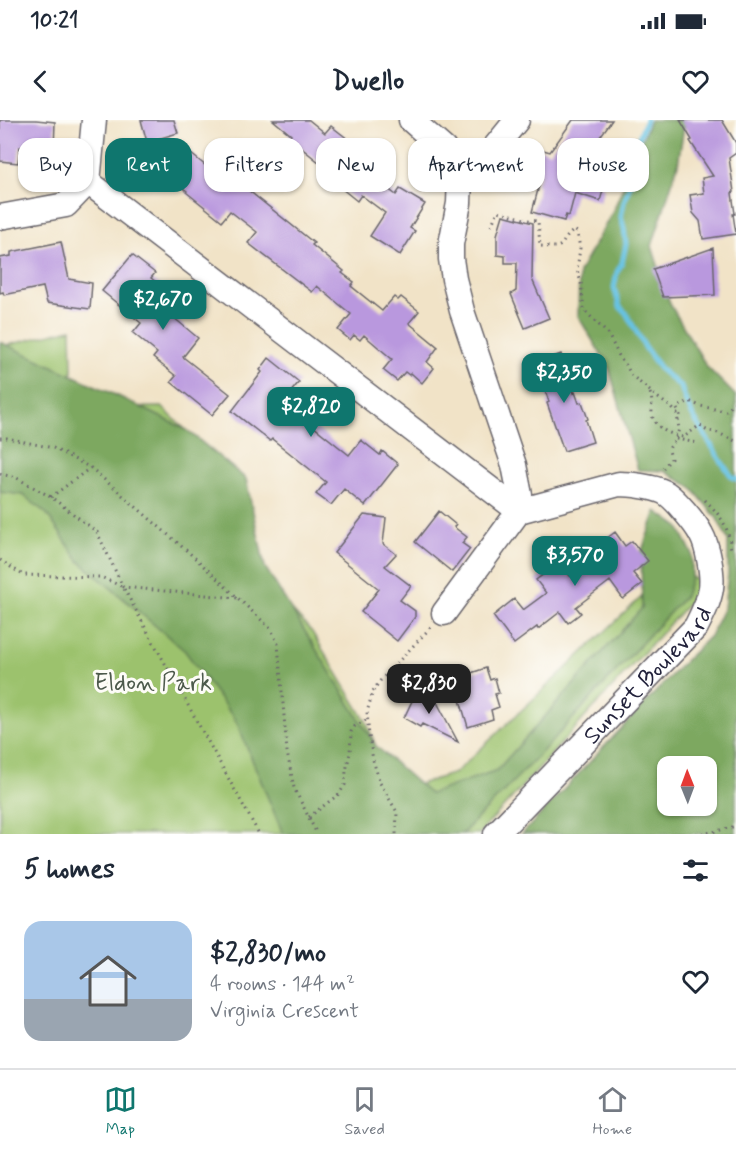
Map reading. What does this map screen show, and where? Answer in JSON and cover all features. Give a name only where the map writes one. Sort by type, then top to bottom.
[{"type":"street","points":[[93,139],[94,120]]},
{"type":"street","points":[[411,120],[431,138]]},
{"type":"street","points":[[502,138],[517,120]]},
{"type":"street","points":[[93,186],[519,511]]},
{"type":"street","points":[[0,217],[66,204],[78,192]]},
{"type":"street","points":[[444,613],[519,511],[520,495],[514,465],[453,279],[451,244],[459,192]]},
{"type":"street","name":"Sunset Boulevard","points":[[496,834],[696,627],[706,608],[711,588],[708,557],[702,534],[664,492],[634,484],[618,484],[519,511]]},
{"type":"path","points":[[491,226],[498,211],[538,221],[540,246],[554,248],[562,245],[571,232],[574,230],[577,232],[580,248],[577,270],[581,282],[584,310],[608,334],[621,360],[632,375],[677,414],[679,429],[669,450],[671,459],[660,474]]},
{"type":"path","points":[[645,387],[652,397],[655,423],[676,437],[698,443]]},
{"type":"path","points":[[678,421],[680,415],[677,409],[686,402],[726,411],[736,401]]},
{"type":"path","points":[[676,437],[687,436],[700,425],[711,433],[716,432],[736,441]]},
{"type":"path","points":[[0,438],[53,448],[90,468],[170,535],[271,629],[278,644],[287,752],[294,788],[316,833]]},
{"type":"path","points":[[51,497],[90,468]]},
{"type":"path","points":[[0,474],[15,477],[51,497],[96,532],[123,587],[259,834]]},
{"type":"path","points":[[0,560],[23,575],[100,578],[123,587],[238,598]]},
{"type":"path","points":[[396,834],[397,812],[380,783],[375,767],[369,736],[370,701],[376,686],[444,613]]},
{"type":"path","points":[[308,817],[339,794],[345,785],[351,732],[354,726],[368,719]]},
{"type":"path","points":[[696,834],[736,826]]},
{"type":"green space","points":[[650,120],[685,120],[678,164],[652,246],[670,304],[707,367],[736,396],[736,834],[522,834],[710,636],[724,607],[728,574],[728,540],[716,517],[691,487],[664,471],[638,470],[609,368],[578,316],[579,272],[621,192],[649,192],[649,138],[643,138]]},
{"type":"green space","name":"Eldon Park","points":[[71,329],[73,408],[162,407],[235,477],[229,541],[312,632],[366,721],[394,792],[455,773],[671,569],[707,583],[479,834],[0,834],[0,347]]},
{"type":"green space","points":[[0,342],[187,430],[246,479],[265,567],[376,746],[430,794],[497,770],[642,608],[641,553],[656,511],[679,527],[692,553],[692,575],[685,596],[542,752],[462,834],[283,834],[236,721],[185,651],[79,561],[47,514],[23,495],[0,492]]},
{"type":"building","points":[[0,120],[55,122],[54,138],[18,138],[18,163],[0,161]]},
{"type":"building","points":[[141,120],[174,120],[178,133],[161,138],[146,138]]},
{"type":"building","points":[[273,120],[309,120],[325,133],[331,126],[347,138],[316,138],[316,160],[304,150],[304,138],[289,138],[291,135]]},
{"type":"building","points":[[573,120],[612,120],[599,138],[560,138]]},
{"type":"building","points":[[680,120],[722,120],[736,143],[736,153],[729,158],[734,192],[732,193],[735,214],[733,214],[736,234],[703,239],[700,221],[693,213],[690,195],[704,193],[702,178],[713,176],[690,141],[692,140]]},
{"type":"building","points":[[557,142],[557,192],[603,192],[600,201],[575,193],[569,216],[566,215],[564,221],[532,212],[537,192],[545,192],[545,150],[550,152]]},
{"type":"building","points":[[192,155],[204,164],[204,192],[250,192],[314,243],[312,245],[354,282],[351,286],[382,311],[394,297],[398,300],[401,297],[419,311],[409,323],[438,347],[427,362],[434,368],[422,383],[411,373],[409,375],[405,372],[397,381],[383,370],[392,359],[364,335],[360,340],[354,335],[350,340],[338,330],[351,314],[317,286],[312,292],[248,243],[257,232],[230,211],[222,221],[186,192],[192,192]]},
{"type":"building","points":[[400,189],[425,204],[410,228],[415,231],[400,255],[370,236],[385,213],[361,195],[357,201],[346,192],[392,192],[396,195]]},
{"type":"building","points":[[503,215],[533,223],[532,279],[549,318],[525,328],[511,294],[516,291],[517,263],[505,263],[505,256],[497,255],[497,235]]},
{"type":"building","points":[[61,242],[69,279],[92,283],[90,309],[47,303],[43,287],[4,295],[3,292],[0,293],[0,258],[11,256],[11,252]]},
{"type":"building","points":[[713,248],[715,295],[663,297],[653,269]]},
{"type":"building","points":[[132,255],[155,273],[151,278],[183,304],[173,317],[198,338],[183,357],[230,394],[212,415],[171,382],[176,376],[153,358],[157,353],[133,333],[141,323],[102,291]]},
{"type":"building","points":[[561,354],[574,393],[579,403],[582,402],[593,442],[564,451],[536,363]]},
{"type":"building","points":[[269,358],[299,382],[290,393],[301,402],[300,404],[319,418],[313,426],[349,455],[361,440],[380,455],[382,451],[398,464],[365,506],[344,489],[331,505],[316,494],[326,482],[232,411],[262,372],[260,370]]},
{"type":"building","points":[[439,511],[467,537],[462,543],[470,549],[452,572],[415,542]]},
{"type":"building","points":[[364,515],[386,518],[383,544],[396,554],[385,566],[411,586],[400,600],[415,611],[415,617],[397,641],[361,612],[379,589],[334,553]]},
{"type":"building","points":[[615,532],[625,546],[632,541],[648,561],[633,573],[642,584],[623,599],[610,581],[576,607],[581,613],[568,623],[560,612],[514,644],[493,616],[514,599],[523,610],[546,593],[536,580],[559,563],[570,576],[592,559],[588,553]]},
{"type":"building","points":[[486,668],[490,680],[495,678],[499,693],[495,694],[499,707],[491,710],[493,719],[468,727],[455,683],[463,681],[462,676]]},
{"type":"building","points":[[431,691],[458,742],[422,724],[420,727],[404,718],[412,701]]},
{"type":"waterway","points":[[646,120],[634,149],[631,182],[621,217],[626,244],[614,288],[620,307],[626,313],[646,349],[661,370],[681,387],[694,418],[723,464],[736,479]]}]
